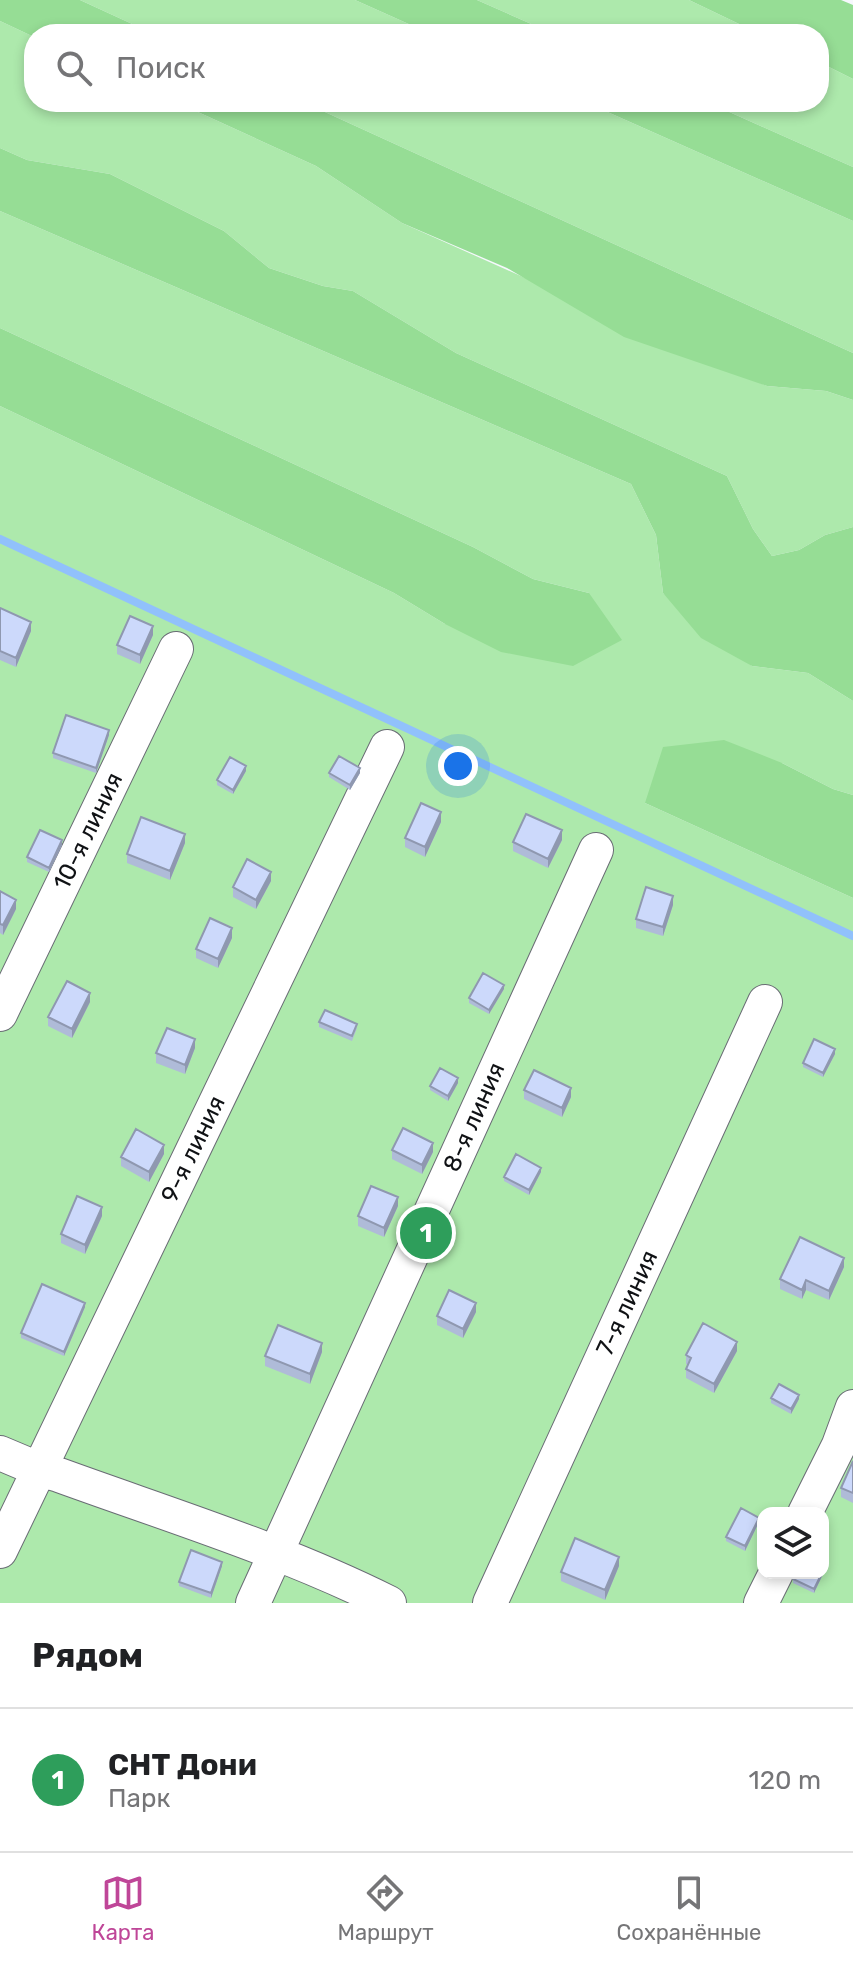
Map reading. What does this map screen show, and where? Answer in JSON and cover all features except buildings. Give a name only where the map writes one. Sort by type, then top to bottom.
[{"type":"lane","name":"10-я линия","points":[[0,1014],[176,649]]},
{"type":"lane","name":"9-я линия","points":[[0,1551],[387,747]]},
{"type":"lane","name":"8-я линия","points":[[253,1603],[596,850]]},
{"type":"lane","name":"7-я линия","points":[[490,1603],[765,1002]]},
{"type":"lane","points":[[808,1507],[839,1445],[853,1407]]},
{"type":"lane","points":[[0,1453],[276,1553],[389,1603]]},
{"type":"lane","points":[[761,1603],[773,1579]]},
{"type":"green space","points":[[0,0],[80,0],[132,24],[24,24],[24,32],[0,21]]},
{"type":"green space","points":[[80,0],[355,0],[409,24],[132,24]]},
{"type":"green space","points":[[355,0],[477,0],[531,24],[409,24]]},
{"type":"green space","points":[[477,0],[689,0],[739,24],[531,24]]},
{"type":"green space","points":[[689,0],[841,0],[853,5],[853,79],[829,67],[829,24],[739,24]]},
{"type":"green space","points":[[0,21],[24,32],[24,112],[198,112],[316,166],[402,223],[767,386],[826,391],[853,400],[853,527],[825,535],[799,550],[772,556],[753,529],[727,476],[456,353],[353,291],[323,286],[269,268],[224,231],[110,174],[27,160],[0,148]]},
{"type":"green space","points":[[829,67],[853,79],[853,167],[729,112],[829,112]]},
{"type":"green space","points":[[198,112],[325,112],[853,353],[853,400],[826,391],[767,386],[624,337],[507,268],[402,223],[316,166]]},
{"type":"green space","points":[[325,112],[608,112],[853,221],[853,353]]},
{"type":"green space","points":[[608,112],[729,112],[853,167],[853,221]]},
{"type":"green space","points":[[0,148],[27,160],[110,174],[224,231],[269,268],[323,286],[353,291],[456,353],[727,476],[753,529],[772,556],[799,550],[825,535],[853,527],[853,701],[808,673],[752,666],[701,638],[663,593],[656,535],[631,484],[0,211]]},
{"type":"green space","points":[[0,211],[631,484],[656,535],[663,593],[752,666],[808,673],[853,701],[853,795],[833,789],[782,763],[645,803],[853,898],[853,1603],[0,1603],[0,406],[394,593],[445,624],[589,593],[533,579],[473,547],[0,328]]},
{"type":"green space","points":[[0,328],[473,547],[533,579],[589,593],[622,640],[573,666],[501,652],[445,624],[394,593],[0,406]]},
{"type":"green space","points":[[724,740],[853,795],[853,898],[645,803],[663,747]]},
{"type":"waterway","points":[[0,539],[853,936]]},
{"type":"place","name":"СНТ Дони","points":[[426,1233]]}]
